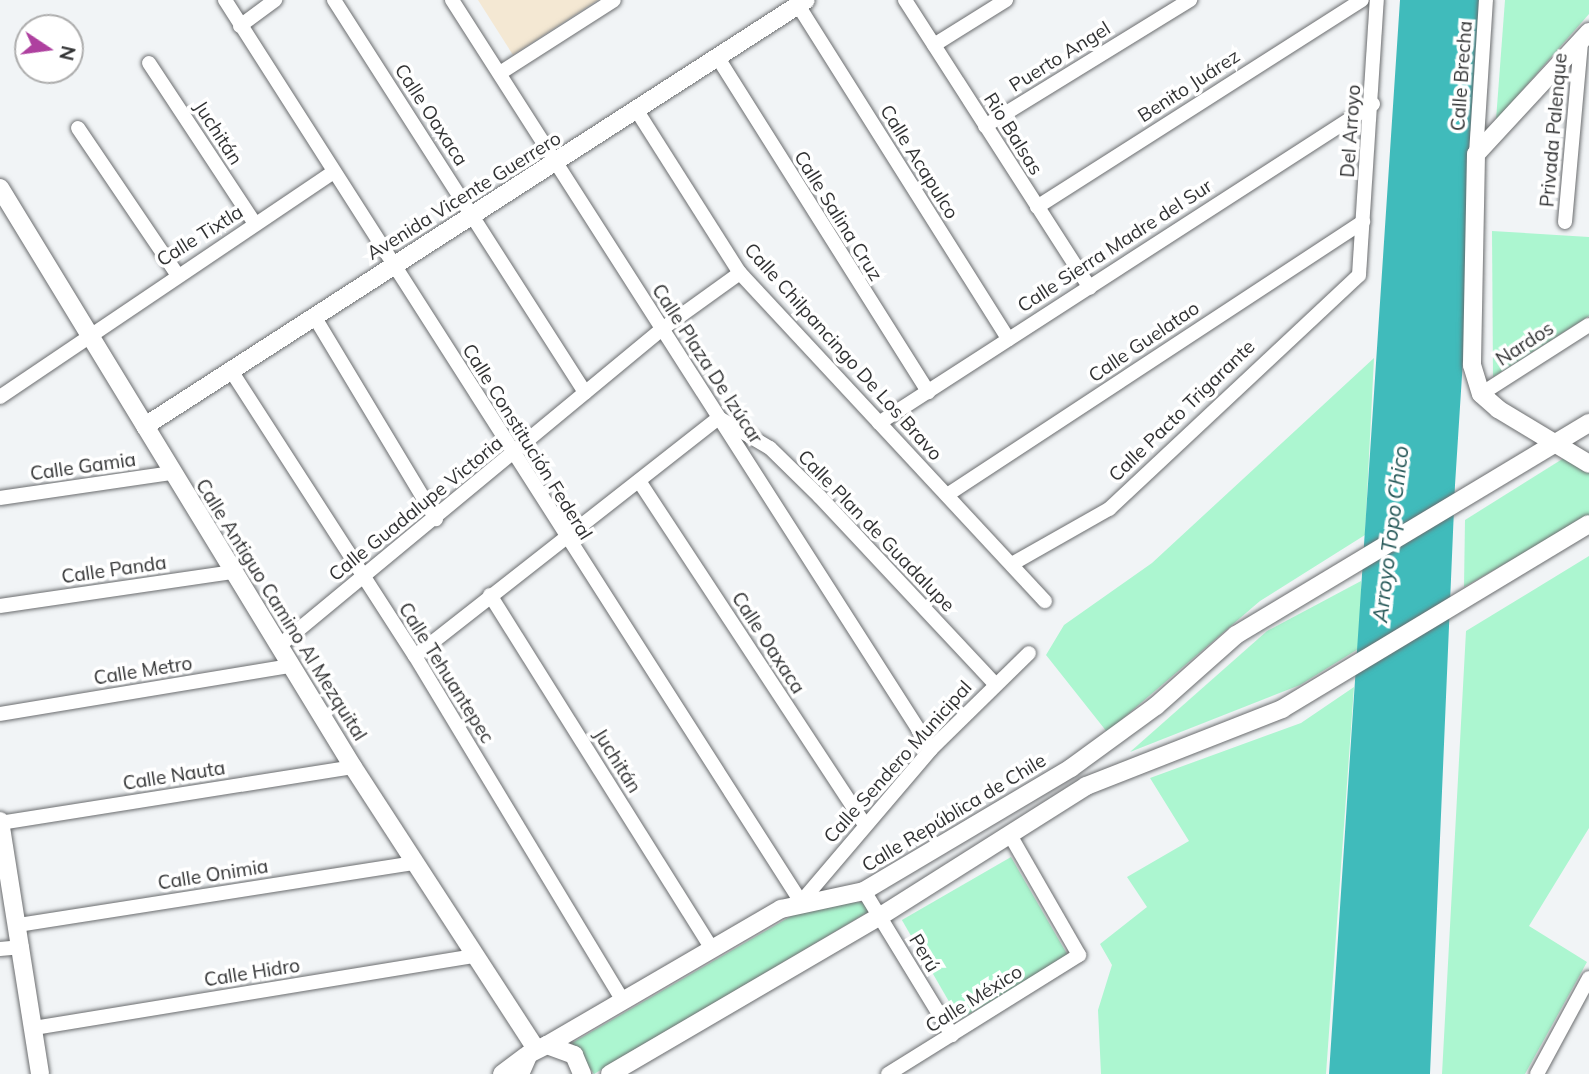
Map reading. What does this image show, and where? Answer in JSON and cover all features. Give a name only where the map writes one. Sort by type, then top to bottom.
[{"type":"street","name":"Calle Constitución Federal","points":[[225,0],[332,173],[801,902]]},
{"type":"street","points":[[240,26],[275,0]]},
{"type":"street","name":"Calle Oaxaca","points":[[334,0],[585,393]]},
{"type":"street","name":"Calle Plaza De Izúcar","points":[[452,0],[500,73],[554,164],[931,749]]},
{"type":"street","points":[[500,73],[614,0]]},
{"type":"street","name":"Rio Balsas","points":[[905,0],[1090,288]]},
{"type":"street","points":[[934,46],[1006,0]]},
{"type":"street","name":"Puerto Angel","points":[[985,126],[1190,0]]},
{"type":"street","name":"Benito Juárez","points":[[1037,207],[1362,0]]},
{"type":"street","name":"Del Arroyo","points":[[1361,264],[1373,104],[1377,0]]},
{"type":"street","name":"Calle Brecha","points":[[1476,154],[1486,0]]},
{"type":"street","name":"Avenida Vicente Guerrero","points":[[145,426],[802,3]]},
{"type":"street","name":"Calle Acapulco","points":[[802,3],[1008,339]]},
{"type":"street","points":[[1585,36],[1476,154],[1472,365],[1481,394],[1589,464]]},
{"type":"street","name":"Privada Palenque","points":[[1565,222],[1585,36]]},
{"type":"street","name":"Calle Salina Cruz","points":[[718,58],[928,392]]},
{"type":"street","name":"Juchitán","points":[[149,63],[255,224]]},
{"type":"street","name":"Calle Sierra Madre del Sur","points":[[880,423],[1373,104]]},
{"type":"street","name":"Calle Chilpancingo De Los Bravo","points":[[637,111],[740,273],[1045,601]]},
{"type":"street","points":[[78,128],[176,273]]},
{"type":"street","name":"Calle Tixtla","points":[[0,397],[176,273],[332,173]]},
{"type":"street","name":"Calle Antiguo Camino Al Mezquital","points":[[0,188],[353,766],[537,1049]]},
{"type":"street","name":"Calle Guelatao","points":[[947,495],[1363,222]]},
{"type":"street","name":"Calle Pacto Trigarante","points":[[1012,564],[1110,509],[1359,275],[1361,264]]},
{"type":"street","name":"Calle Guadalupe Victoria","points":[[280,645],[436,519],[662,329],[740,273]]},
{"type":"street","points":[[314,316],[436,519]]},
{"type":"street","name":"Nardos","points":[[1481,394],[1589,325]]},
{"type":"street","name":"Calle Tehuantepec","points":[[230,369],[362,579],[415,656],[623,1001]]},
{"type":"street","points":[[415,656],[564,536],[719,418]]},
{"type":"street","name":"Calle Plan de Guadalupe","points":[[719,418],[770,448],[812,489],[995,684]]},
{"type":"street","name":"Calle República de Chile","points":[[502,1074],[537,1049],[712,949],[801,902],[864,891],[1101,749],[1236,635],[1589,423]]},
{"type":"street","name":"Calle Gamia","points":[[0,498],[173,473]]},
{"type":"street","name":"Calle Oaxaca","points":[[639,481],[865,825]]},
{"type":"street","points":[[610,1074],[880,917],[1109,774],[1263,718],[1359,664],[1589,524]]},
{"type":"street","name":"Calle Panda","points":[[0,606],[234,572]]},
{"type":"street","name":"Juchitán","points":[[490,594],[712,949]]},
{"type":"street","name":"Calle Sendero Municipal","points":[[801,902],[931,749],[1029,653]]},
{"type":"street","name":"Calle Metro","points":[[0,714],[292,666]]},
{"type":"street","name":"Calle Nauta","points":[[0,822],[353,766]]},
{"type":"street","points":[[0,822],[22,947],[40,1074]]},
{"type":"street","name":"Calle México","points":[[890,1074],[1079,956],[1010,835]]},
{"type":"street","name":"Calle Onimia","points":[[18,925],[414,863]]},
{"type":"street","name":"Perú","points":[[864,891],[952,1035]]},
{"type":"street","points":[[0,949],[22,947]]},
{"type":"street","name":"Calle Hidro","points":[[33,1028],[476,956]]},
{"type":"street","points":[[1537,1074],[1589,978]]},
{"type":"street","points":[[520,1074],[537,1049],[574,1055],[582,1074]]},
{"type":"shaded area","points":[[478,0],[598,0],[513,55]]},
{"type":"green space","points":[[1505,0],[1589,0],[1589,14],[1496,120]]},
{"type":"green space","points":[[1492,231],[1589,237],[1589,316],[1493,377]]},
{"type":"green space","points":[[1374,358],[1365,535],[1260,601],[1107,732],[1046,655],[1064,625],[1152,563]]},
{"type":"green space","points":[[1564,458],[1589,473],[1589,516],[1464,587],[1465,520]]},
{"type":"green space","points":[[1589,556],[1589,828],[1529,926],[1587,962],[1525,1074],[1442,1074],[1466,631]]},
{"type":"green space","points":[[1361,581],[1363,646],[1300,685],[1130,752],[1267,631]]},
{"type":"green space","points":[[1354,687],[1326,1074],[1101,1074],[1098,1010],[1112,965],[1100,944],[1147,907],[1127,877],[1189,841],[1150,778],[1301,723]]},
{"type":"green space","points":[[1011,857],[1068,957],[959,1020],[902,920]]},
{"type":"green space","points":[[864,902],[868,912],[594,1074],[572,1043],[812,904]]},
{"type":"water","name":"Arroyo Topo Chico","points":[[1400,0],[1486,0],[1455,485],[1430,1074],[1329,1074]]}]
